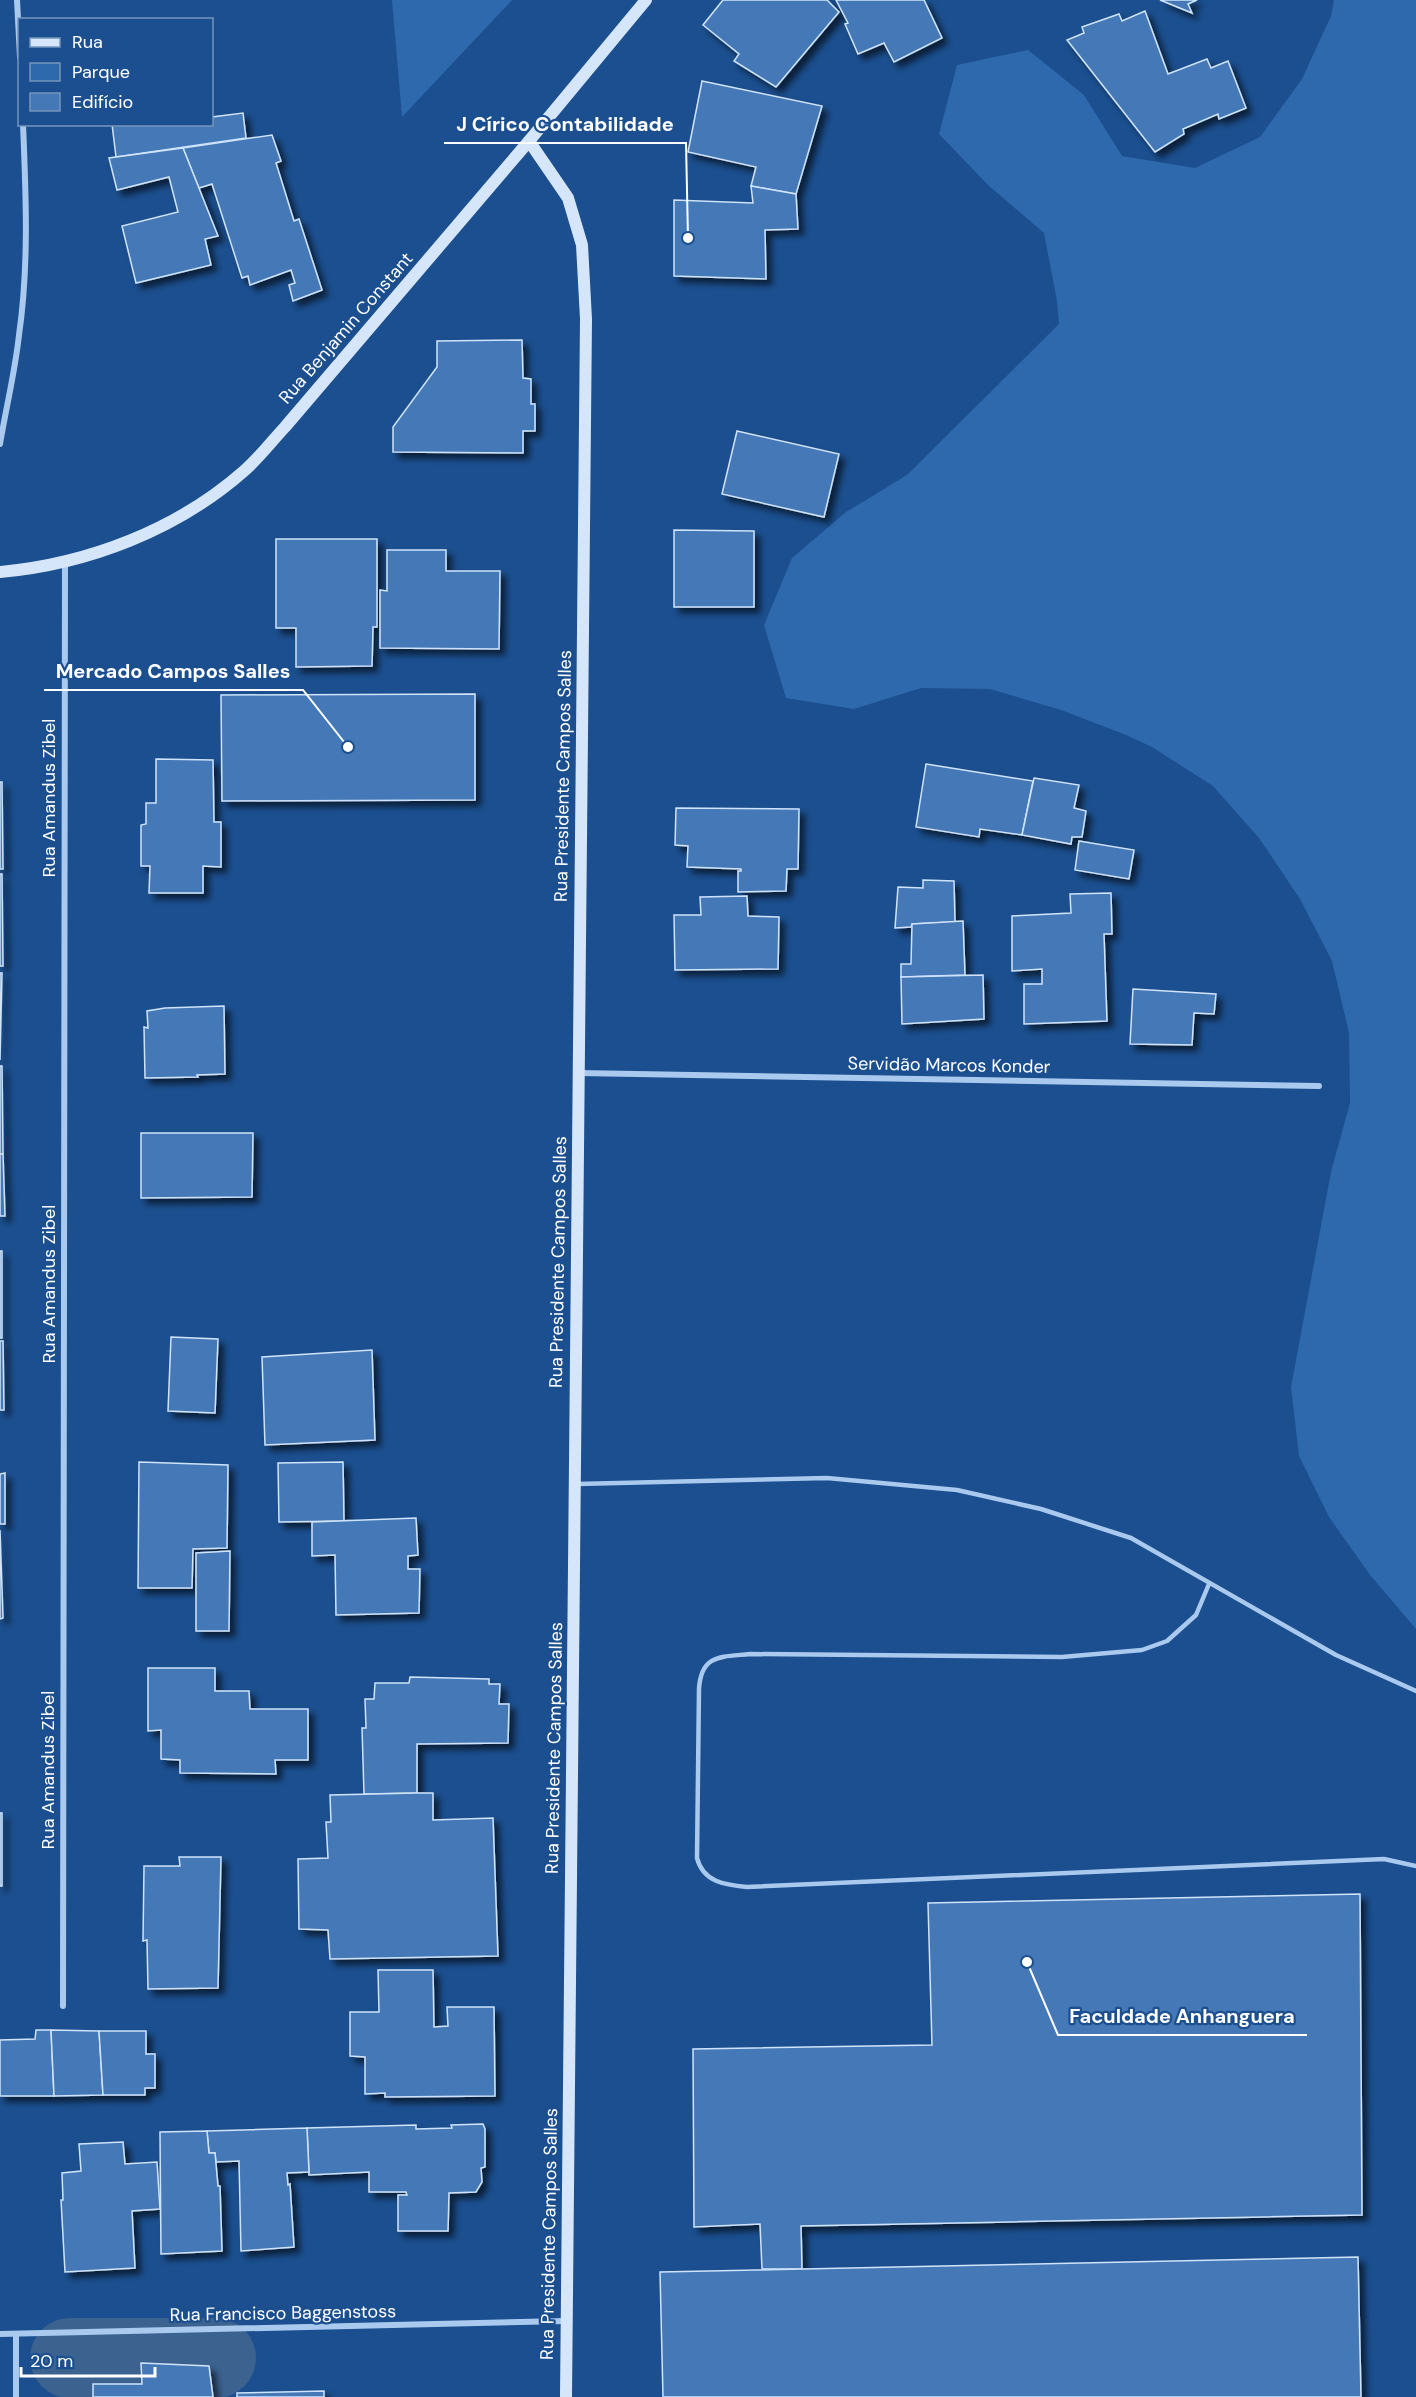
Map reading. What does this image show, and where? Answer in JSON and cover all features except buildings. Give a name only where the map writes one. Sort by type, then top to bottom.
[{"type":"main road","name":"Rua Benjamin Constant","points":[[0,572],[65,561],[140,537],[195,508],[244,471],[285,427],[646,0]]},
{"type":"main road","name":"Rua Presidente Campos Salles","points":[[529,141],[568,198],[582,245],[586,319],[566,2397]]},
{"type":"street","points":[[17,0],[18,19]]},
{"type":"street","points":[[0,444],[20,335],[26,265],[23,126]]},
{"type":"street","name":"Rua Amandus Zibel","points":[[63,2006],[65,561]]},
{"type":"street","name":"Servidão Marcos Konder","points":[[578,1073],[1319,1086]]},
{"type":"street","name":"Rua Francisco Baggenstoss","points":[[0,2334],[566,2321]]},
{"type":"street","points":[[15,2334],[16,2397]]},
{"type":"lane","points":[[574,1484],[827,1478],[957,1490],[1041,1509],[1131,1538],[1336,1655],[1416,1690]]},
{"type":"lane","points":[[1209,1584],[1196,1615],[1167,1641],[1142,1650],[1062,1657],[750,1654],[719,1657],[706,1663],[699,1675],[697,1858],[699,1867],[705,1874],[725,1885],[747,1887],[1384,1859],[1416,1866]]},
{"type":"green space","points":[[392,0],[512,0],[402,117]]},
{"type":"green space","points":[[1334,0],[1416,0],[1416,1629],[1370,1575],[1329,1517],[1299,1456],[1291,1387],[1331,1172],[1350,1103],[1349,1033],[1332,961],[1300,899],[1259,838],[1213,786],[1152,747],[1061,710],[990,689],[921,688],[854,709],[786,698],[764,625],[792,558],[846,512],[907,475],[1059,324],[1044,233],[989,186],[939,134],[957,65],[1028,50],[1084,95],[1122,156],[1195,168],[1260,137],[1302,79],[1331,16]]},
{"type":"waterway","points":[[70,2358],[216,2358]]},
{"type":"place","name":"J Círico Contabilidade","points":[[688,238]]},
{"type":"place","name":"Mercado Campos Salles","points":[[348,747]]},
{"type":"place","name":"Faculdade Anhanguera","points":[[1027,1962]]}]
